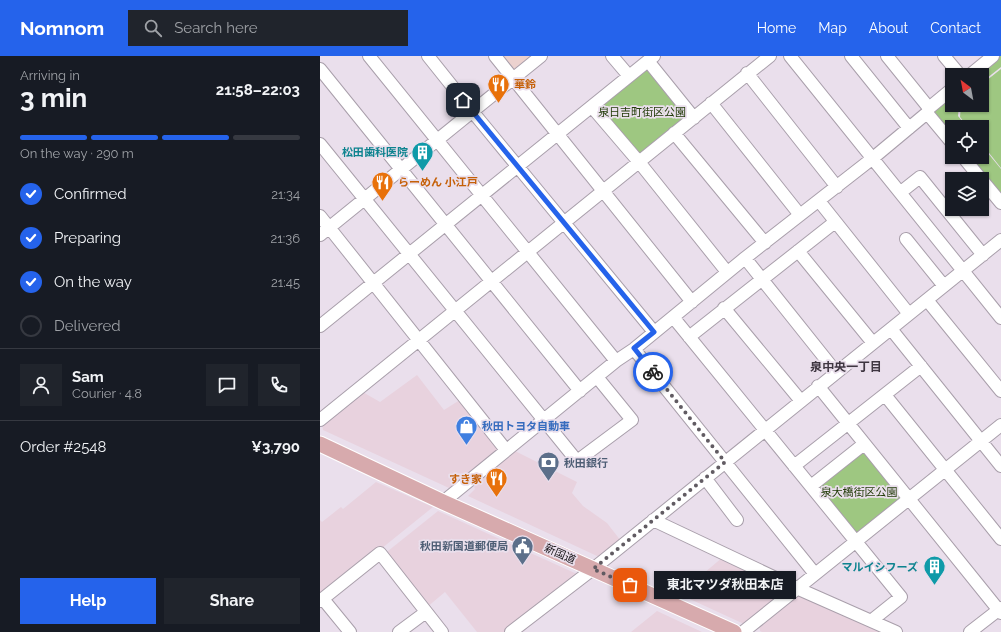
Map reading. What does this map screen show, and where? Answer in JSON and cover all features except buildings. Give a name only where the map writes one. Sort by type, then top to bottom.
[{"type":"main road","name":"新国道","points":[[320,444],[443,502],[734,632]]},
{"type":"street","points":[[369,56],[616,361]]},
{"type":"street","points":[[428,56],[654,332]]},
{"type":"street","points":[[495,56],[692,302]]},
{"type":"street","points":[[325,232],[541,56]]},
{"type":"street","points":[[612,56],[629,76]]},
{"type":"street","points":[[320,420],[674,133],[712,104],[747,73],[770,56]]},
{"type":"street","points":[[790,56],[1001,318]]},
{"type":"street","points":[[851,56],[910,128]]},
{"type":"street","points":[[887,56],[945,133]]},
{"type":"street","points":[[944,56],[954,68]]},
{"type":"street","points":[[978,68],[993,56]]},
{"type":"street","points":[[320,326],[651,59],[694,118]]},
{"type":"street","points":[[320,69],[580,391]]},
{"type":"street","points":[[747,73],[837,187]]},
{"type":"street","points":[[443,502],[616,361],[692,302],[727,272],[873,158],[910,128],[945,95]]},
{"type":"street","points":[[712,104],[800,215]]},
{"type":"street","points":[[592,107],[639,162],[727,272]]},
{"type":"street","points":[[674,133],[764,243]]},
{"type":"street","points":[[320,144],[577,461],[632,420],[597,377]]},
{"type":"street","points":[[969,164],[975,172]]},
{"type":"street","points":[[900,192],[920,177],[983,255]]},
{"type":"street","points":[[989,188],[1001,203]]},
{"type":"street","points":[[819,201],[909,314]]},
{"type":"street","points":[[320,216],[325,232],[374,283],[506,450]]},
{"type":"street","points":[[689,337],[835,222]]},
{"type":"street","points":[[906,239],[944,286]]},
{"type":"street","points":[[511,632],[593,569],[818,386],[1001,241]]},
{"type":"street","points":[[798,251],[873,343]]},
{"type":"street","points":[[745,258],[836,372]]},
{"type":"street","points":[[927,300],[1001,392]]},
{"type":"street","points":[[724,308],[801,401]]},
{"type":"street","points":[[673,317],[900,597],[871,621]]},
{"type":"street","points":[[891,329],[1001,466]]},
{"type":"street","points":[[634,348],[815,574]]},
{"type":"street","points":[[794,466],[921,366]]},
{"type":"street","points":[[818,386],[1000,610],[970,632]]},
{"type":"street","points":[[885,395],[1001,539]]},
{"type":"street","points":[[743,632],[1001,425]]},
{"type":"street","points":[[810,486],[864,444]]},
{"type":"street","points":[[705,478],[737,520]]},
{"type":"street","points":[[653,520],[896,632]]},
{"type":"street","points":[[350,632],[321,600],[380,553],[442,632]]},
{"type":"street","points":[[399,632],[426,612]]},
{"type":"shaded area","points":[[494,56],[541,56],[513,79]]},
{"type":"shaded area","points":[[417,375],[444,410],[463,398],[502,447],[452,488],[449,488],[323,430],[322,422],[361,391],[380,402]]},
{"type":"shaded area","points":[[513,450],[577,482],[572,493],[583,506],[607,523],[621,541],[601,556],[597,556],[468,496],[481,480],[480,478]]},
{"type":"shaded area","points":[[376,482],[433,507],[320,598],[320,520],[322,522],[341,507],[343,509]]},
{"type":"shaded area","points":[[438,511],[577,574],[505,632],[477,632],[445,592],[426,608],[383,555]]},
{"type":"shaded area","points":[[723,557],[785,585],[786,594],[744,624],[679,594]]},
{"type":"shaded area","points":[[796,594],[887,632],[760,631],[759,624]]},
{"type":"shaded area","points":[[657,611],[702,632],[631,632]]},
{"type":"green space","points":[[996,56],[1001,56],[1001,67],[989,76],[989,68],[981,68]]},
{"type":"green space","name":"泉日吉町街区公園","points":[[646,67],[687,114],[687,119],[639,157],[598,106]]},
{"type":"green space","points":[[1001,69],[1001,168],[989,153],[989,120],[962,120],[960,117],[960,112],[989,112],[989,78]]},
{"type":"green space","points":[[945,98],[945,112],[958,112],[958,116],[961,120],[945,120],[945,129],[930,110]]},
{"type":"green space","points":[[989,154],[1001,169],[1001,200],[989,185],[989,172],[979,172],[973,164],[989,164]]},
{"type":"green space","name":"泉大橋街区公園","points":[[862,449],[902,499],[857,535],[816,485]]},
{"type":"way so far","points":[[630,585],[593,569],[725,462],[653,372]]},
{"type":"place","name":"華鈴","points":[[498,104]]},
{"type":"place","name":"松田歯科医院","points":[[423,172]]},
{"type":"place","name":"らーめん 小江戸","points":[[382,202]]},
{"type":"place","name":"秋田トヨタ自動車","points":[[467,446]]},
{"type":"place","name":"秋田銀行","points":[[549,482]]},
{"type":"place","name":"すき家","points":[[497,498]]},
{"type":"place","name":"秋田新国道郵便局","points":[[523,566]]},
{"type":"place","name":"東北マツダ秋田本店","points":[[630,585]]},
{"type":"place","name":"マルイシフーズ","points":[[934,586]]},
{"type":"district","name":"泉中央一丁目","points":[[846,367]]},
{"type":"route","points":[[463,100],[654,332],[634,348],[653,372]]}]
